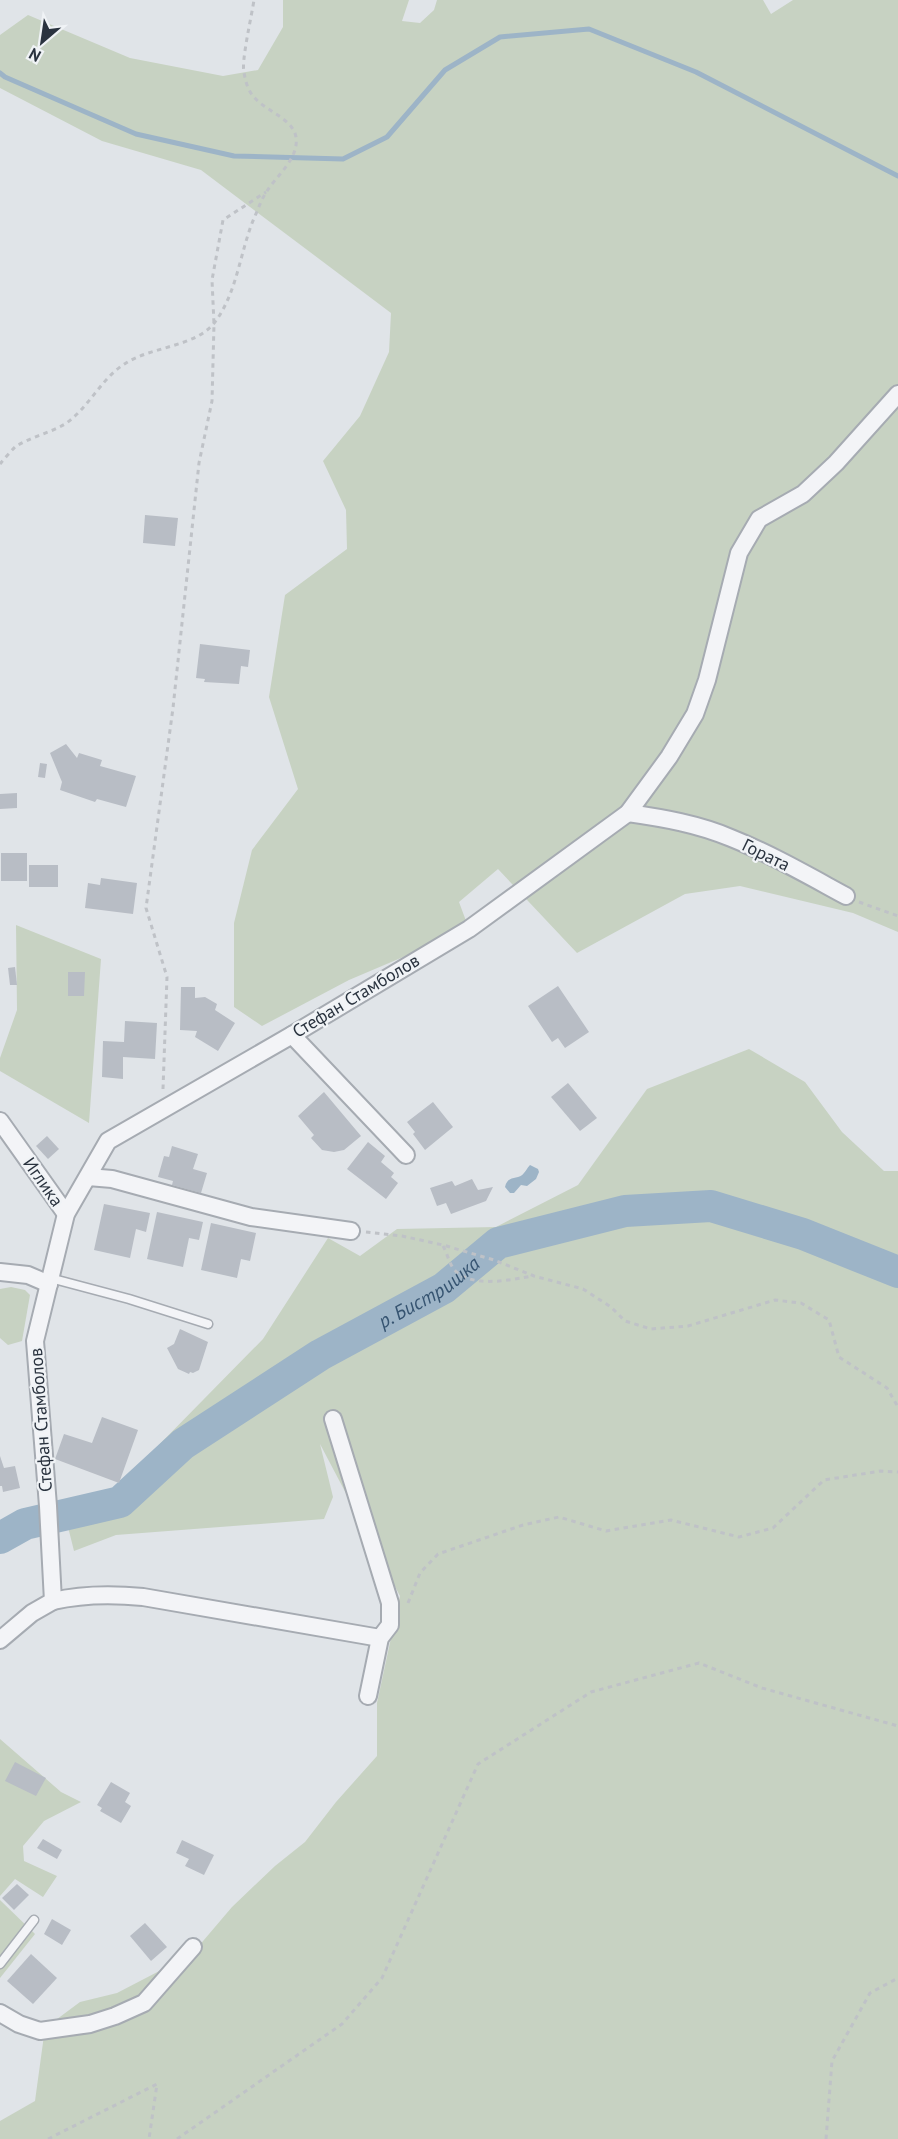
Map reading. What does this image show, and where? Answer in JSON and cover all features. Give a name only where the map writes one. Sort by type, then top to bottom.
[{"type":"street","name":"Стефан Стамболов","points":[[52,1601],[48,1506],[35,1341],[66,1214],[108,1141],[292,1035],[468,929],[628,813],[669,757],[695,714],[707,680],[739,553],[759,519],[803,494],[836,463],[898,394]]},
{"type":"street","name":"Гората","points":[[628,813],[671,819],[730,837],[811,876],[846,897]]},
{"type":"street","points":[[292,1035],[406,1155]]},
{"type":"street","name":"Иглика","points":[[0,1121],[66,1214]]},
{"type":"street","points":[[87,1177],[112,1179],[251,1217],[351,1231]]},
{"type":"street","points":[[0,1272],[28,1275],[50,1281]]},
{"type":"street","points":[[333,1419],[390,1603],[390,1625],[380,1638],[369,1696]]},
{"type":"street","points":[[0,1640],[32,1613],[52,1601],[70,1597],[110,1594],[143,1597],[380,1638]]},
{"type":"street","points":[[0,2013],[19,2024],[40,2031],[90,2024],[115,2016],[144,2002],[193,1947]]},
{"type":"lane","points":[[50,1281],[129,1299],[208,1324]]},
{"type":"lane","points":[[0,1964],[34,1920]]},
{"type":"path","points":[[0,464],[15,447],[65,424],[123,364],[144,353],[177,345],[200,336],[214,324],[224,308],[253,220],[266,192],[297,147],[297,134],[288,123],[252,96],[246,81],[243,69],[254,0]]},
{"type":"path","points":[[163,1109],[167,977],[146,908],[173,708],[200,464],[212,401],[214,324],[212,280],[223,220],[266,192]]},
{"type":"path","points":[[846,897],[898,916]]},
{"type":"path","points":[[351,1231],[402,1236],[443,1245],[494,1260],[534,1276],[583,1288],[611,1307],[625,1321],[651,1329],[688,1326],[775,1300],[801,1303],[829,1320],[839,1357],[887,1388],[898,1407]]},
{"type":"path","points":[[443,1245],[454,1269],[471,1280],[502,1282],[534,1276]]},
{"type":"path","points":[[407,1605],[420,1573],[438,1554],[523,1525],[559,1517],[606,1531],[670,1520],[739,1537],[773,1528],[824,1480],[880,1471],[898,1472]]},
{"type":"path","points":[[177,2139],[342,2024],[382,1978],[478,1764],[591,1692],[699,1663],[762,1688],[898,1726]]},
{"type":"path","points":[[826,2139],[832,2061],[870,1993],[898,1978]]},
{"type":"path","points":[[48,2139],[156,2084],[149,2139]]},
{"type":"green space","points":[[283,0],[409,0],[402,21],[420,23],[434,10],[437,0],[763,0],[771,14],[793,0],[898,0],[898,932],[853,913],[740,886],[685,894],[577,953],[498,869],[459,902],[469,929],[349,980],[262,1026],[234,1007],[234,923],[252,850],[298,789],[269,697],[285,595],[347,549],[346,510],[323,461],[360,416],[389,352],[391,313],[201,170],[102,141],[0,88],[0,35],[28,15],[130,58],[223,76],[258,70],[283,27]]},
{"type":"green space","points":[[16,925],[101,959],[89,1123],[0,1071],[0,1058],[17,1010]]},
{"type":"green space","points":[[749,1049],[805,1082],[842,1132],[884,1171],[898,1171],[898,2139],[0,2139],[0,2121],[35,2101],[45,2028],[80,2002],[117,1993],[192,1954],[232,1907],[275,1866],[305,1842],[336,1802],[377,1756],[377,1703],[400,1596],[320,1444],[333,1497],[324,1519],[116,1535],[74,1551],[63,1507],[111,1498],[150,1454],[263,1339],[328,1238],[360,1256],[397,1229],[496,1227],[578,1185],[647,1089]]},
{"type":"green space","points":[[11,1287],[25,1290],[30,1295],[22,1341],[8,1345],[0,1338],[0,1289]]},
{"type":"green space","points":[[0,1739],[61,1792],[81,1802],[44,1821],[23,1846],[24,1861],[57,1876],[43,1897],[15,1879],[0,1896]]},
{"type":"green space","points":[[0,1900],[35,1934],[0,1978]]},
{"type":"water","points":[[530,1165],[538,1169],[536,1179],[527,1186],[521,1185],[514,1193],[510,1193],[505,1187],[508,1180],[522,1175]]},
{"type":"building","points":[[145,515],[178,518],[175,546],[143,543]]},
{"type":"building","points":[[200,644],[250,650],[248,667],[241,666],[239,684],[204,682],[205,679],[196,678]]},
{"type":"building","points":[[66,744],[77,758],[79,753],[102,760],[100,766],[136,776],[126,807],[97,799],[95,802],[60,790],[62,782],[50,753]]},
{"type":"building","points":[[40,763],[47,764],[45,778],[38,777]]},
{"type":"building","points":[[17,793],[17,808],[0,809],[0,794]]},
{"type":"building","points":[[1,853],[27,853],[27,881],[1,881]]},
{"type":"building","points":[[29,865],[58,865],[58,887],[29,887]]},
{"type":"building","points":[[101,878],[137,883],[133,914],[85,908],[88,883],[100,885]]},
{"type":"building","points":[[15,967],[17,985],[10,985],[8,968]]},
{"type":"building","points":[[68,972],[85,972],[84,996],[68,996]]},
{"type":"building","points":[[558,986],[589,1032],[565,1048],[558,1038],[552,1042],[528,1006]]},
{"type":"building","points":[[181,987],[195,987],[195,998],[205,997],[217,1004],[215,1010],[235,1023],[218,1051],[195,1037],[197,1031],[180,1030]]},
{"type":"building","points":[[125,1021],[157,1023],[155,1059],[123,1057],[123,1079],[102,1077],[103,1041],[124,1042]]},
{"type":"building","points":[[568,1083],[597,1118],[580,1131],[551,1097]]},
{"type":"building","points":[[324,1092],[361,1136],[344,1150],[334,1152],[322,1150],[311,1138],[314,1135],[298,1116]]},
{"type":"building","points":[[433,1102],[453,1127],[425,1150],[407,1122]]},
{"type":"building","points":[[47,1136],[59,1149],[48,1159],[36,1146]]},
{"type":"building","points":[[368,1142],[385,1156],[381,1162],[394,1173],[391,1177],[398,1183],[386,1199],[347,1169]]},
{"type":"building","points":[[172,1146],[198,1154],[193,1169],[207,1173],[201,1193],[172,1185],[173,1181],[158,1177],[164,1156],[169,1157]]},
{"type":"building","points":[[472,1179],[478,1190],[493,1187],[486,1201],[451,1214],[446,1203],[437,1206],[430,1188],[452,1181],[455,1186]]},
{"type":"building","points":[[104,1204],[150,1213],[146,1232],[136,1229],[130,1258],[94,1250]]},
{"type":"building","points":[[157,1212],[203,1222],[199,1240],[189,1238],[183,1267],[147,1259]]},
{"type":"building","points":[[211,1223],[256,1233],[250,1261],[241,1259],[237,1278],[201,1270]]},
{"type":"building","points":[[180,1329],[208,1342],[199,1370],[189,1374],[178,1369],[167,1348],[174,1344]]},
{"type":"building","points":[[102,1417],[138,1430],[119,1483],[55,1459],[64,1434],[92,1443]]},
{"type":"building","points":[[0,1456],[4,1468],[15,1466],[20,1488],[3,1492],[0,1486]]},
{"type":"building","points":[[15,1762],[46,1778],[36,1796],[5,1781]]},
{"type":"building","points":[[111,1782],[130,1793],[125,1802],[131,1806],[121,1823],[100,1811],[102,1808],[97,1805]]},
{"type":"building","points":[[43,1839],[62,1850],[57,1859],[37,1848]]},
{"type":"building","points":[[182,1840],[214,1855],[204,1875],[185,1866],[189,1859],[176,1853]]},
{"type":"building","points":[[17,1884],[29,1895],[14,1910],[2,1898]]},
{"type":"building","points":[[52,1919],[71,1930],[62,1945],[44,1934]]},
{"type":"building","points":[[145,1923],[167,1947],[151,1961],[130,1936]]},
{"type":"building","points":[[31,1954],[57,1978],[33,2004],[7,1981]]},
{"type":"waterway","points":[[0,73],[136,134],[234,156],[343,159],[387,137],[445,70],[500,37],[589,29],[696,72],[898,176]]},
{"type":"waterway","name":"р. Бистришка","points":[[0,1538],[25,1524],[120,1502],[183,1444],[320,1355],[444,1288],[498,1243],[625,1211],[711,1206],[803,1234],[898,1272]]}]
